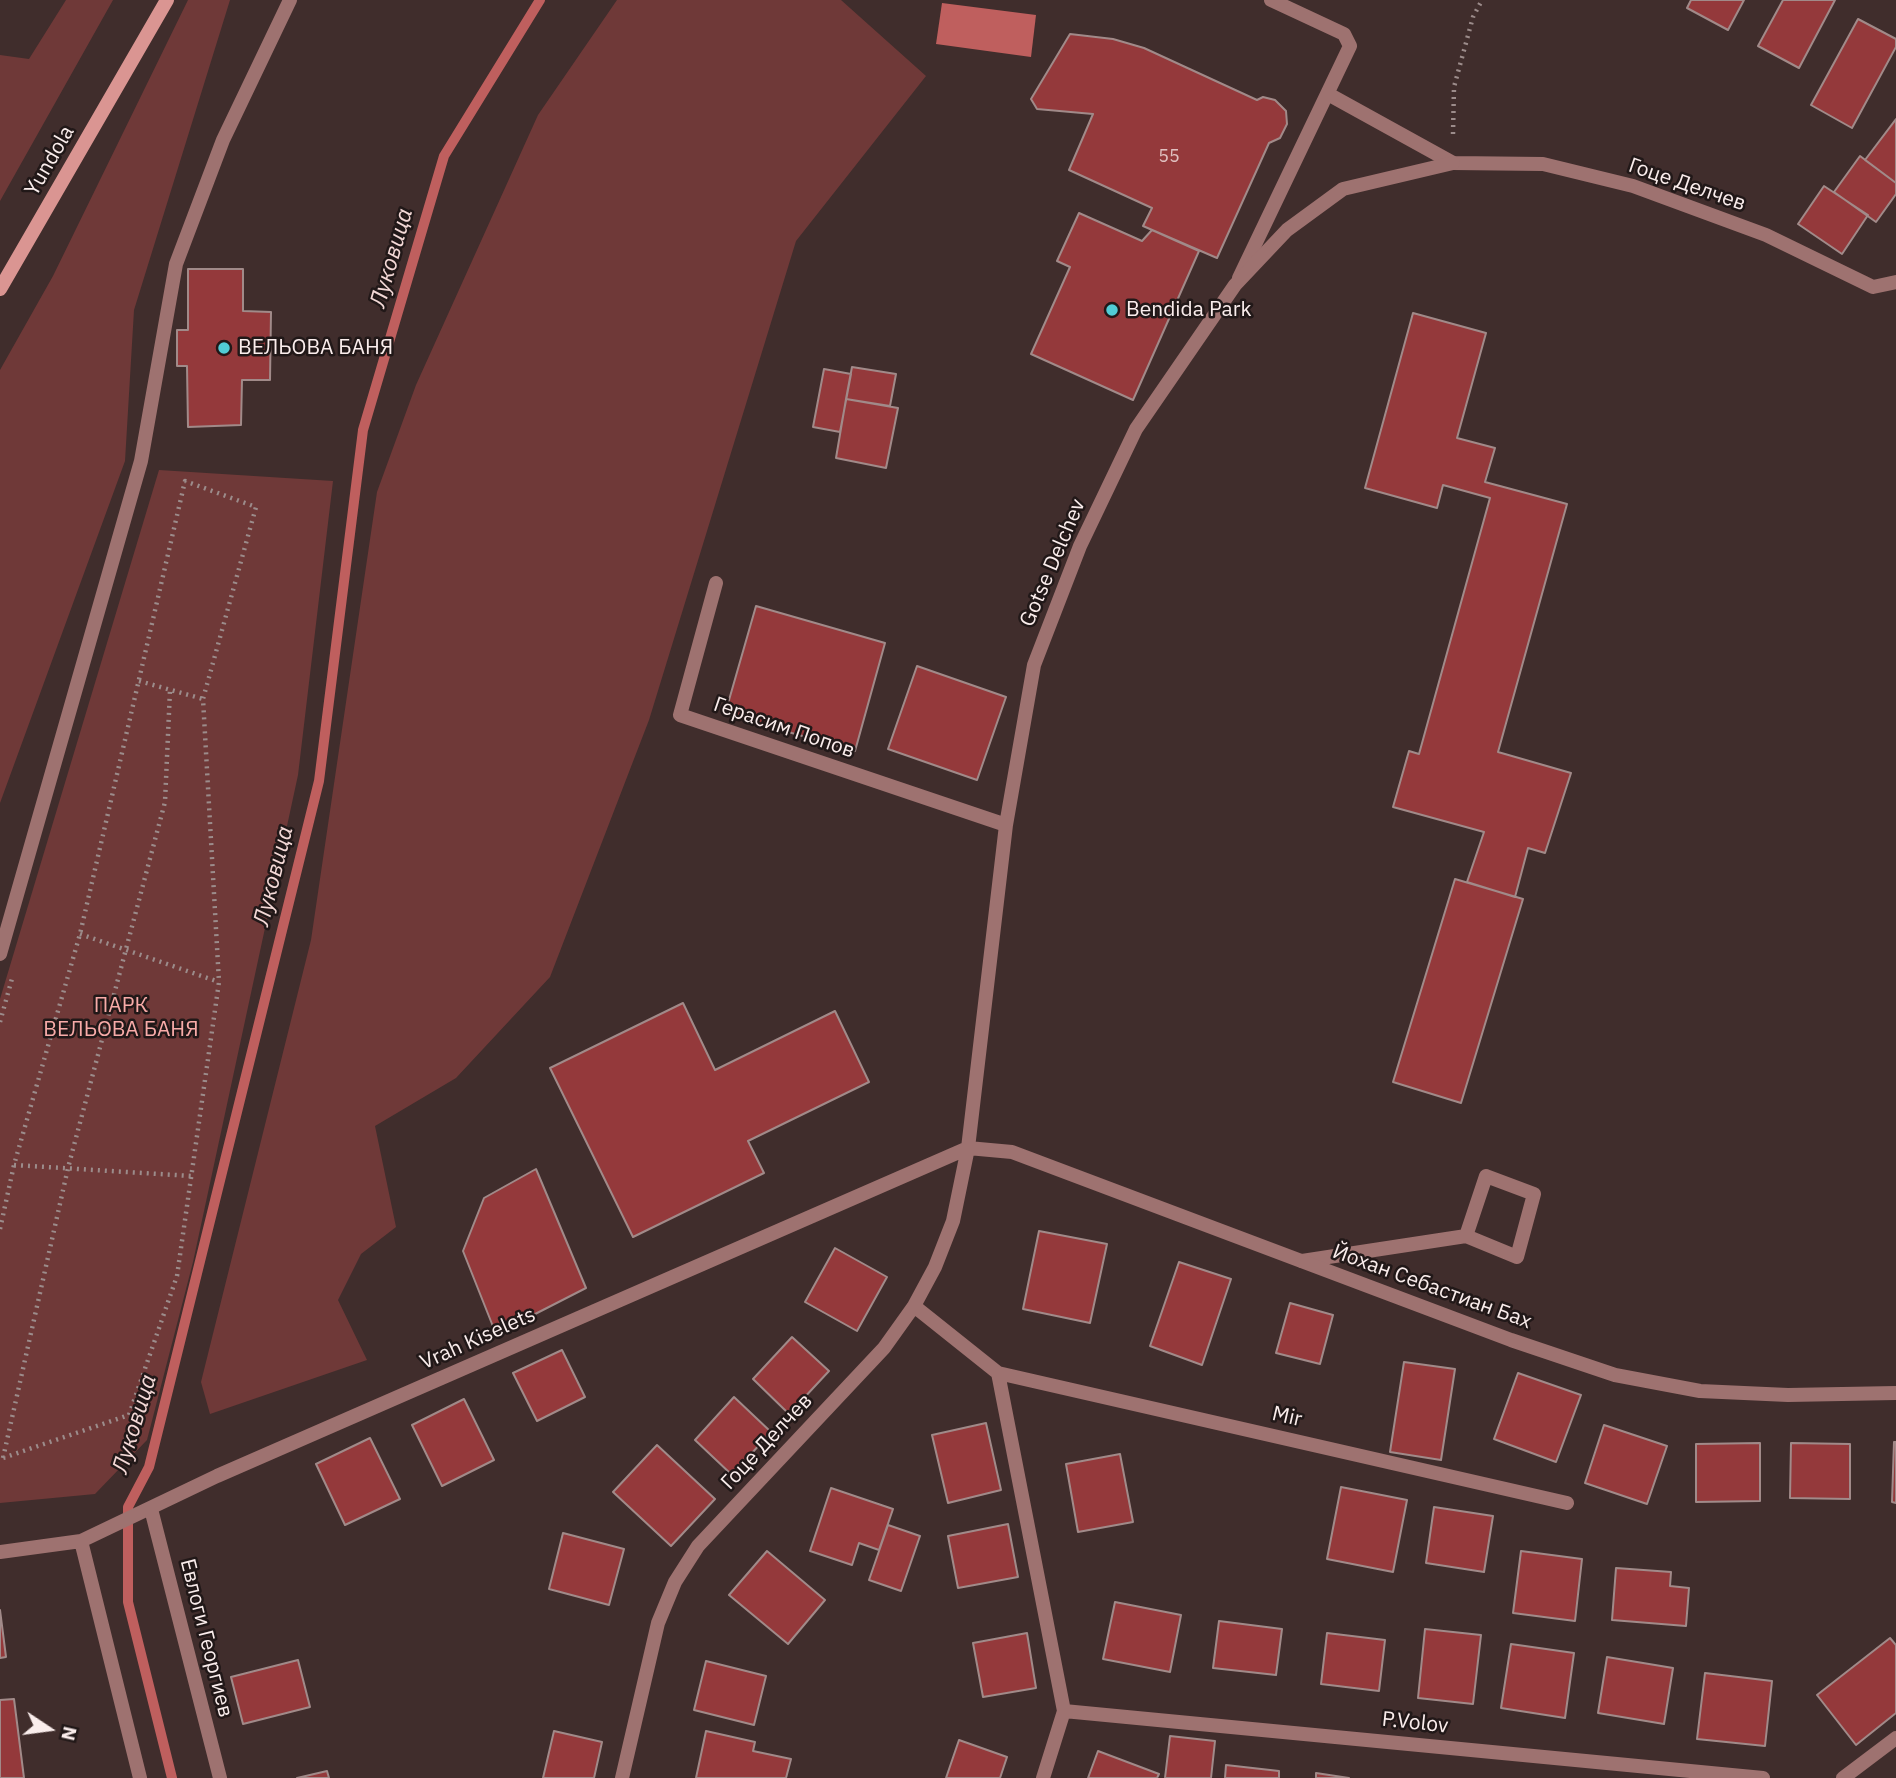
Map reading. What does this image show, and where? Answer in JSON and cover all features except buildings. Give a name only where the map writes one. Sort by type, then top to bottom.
[{"type":"main road","name":"Yundola","points":[[0,289],[167,0]]},
{"type":"street","points":[[0,954],[141,461],[176,264],[223,140],[290,0]]},
{"type":"street","points":[[1236,285],[1350,46],[1344,34],[1270,0]]},
{"type":"street","points":[[1328,94],[1453,163]]},
{"type":"street","name":"Гоце Делчев","points":[[1453,163],[1544,164],[1633,186],[1766,235],[1873,287],[1896,282]]},
{"type":"street","name":"Gotse Delchev","points":[[968,1148],[1006,825],[1034,666],[1080,546],[1136,429],[1236,285],[1287,230],[1343,189],[1453,163]]},
{"type":"street","name":"Герасим Попов","points":[[716,583],[680,715],[1006,825]]},
{"type":"street","name":"Гоце Делчев","points":[[622,1778],[658,1623],[675,1582],[698,1546],[884,1349],[914,1306],[935,1267],[953,1221],[968,1148]]},
{"type":"street","name":"Йохан Себастиан Бах","points":[[968,1148],[1012,1152],[1511,1340],[1615,1375],[1700,1391],[1788,1395],[1896,1393]]},
{"type":"street","name":"Vrah Kiselets","points":[[0,1552],[81,1541],[217,1476],[968,1148]]},
{"type":"street","points":[[1302,1261],[1466,1236],[1517,1257],[1534,1194],[1486,1176],[1466,1236]]},
{"type":"street","name":"Mir","points":[[914,1306],[998,1373],[1567,1503]]},
{"type":"street","points":[[998,1373],[1064,1711],[1043,1778]]},
{"type":"street","name":"Евлоги Георгиев","points":[[151,1509],[220,1778]]},
{"type":"street","points":[[81,1541],[140,1778]]},
{"type":"street","name":"P.Volov","points":[[1064,1711],[1763,1778]]},
{"type":"street","points":[[1843,1778],[1896,1738]]},
{"type":"path","points":[[1453,163],[1454,87],[1474,17],[1482,0]]},
{"type":"path","points":[[0,1229],[13,1165],[80,934],[185,481],[256,508],[203,699],[219,982],[177,1276],[129,1415],[2,1459]]},
{"type":"path","points":[[139,681],[203,699]]},
{"type":"path","points":[[2,1459],[68,1168],[165,802],[170,690]]},
{"type":"path","points":[[80,934],[219,982]]},
{"type":"path","points":[[13,1165],[191,1176]]},
{"type":"green space","points":[[66,0],[113,0],[0,201],[0,55],[29,59]]},
{"type":"green space","points":[[188,0],[230,0],[134,310],[125,461],[0,803],[0,370],[53,276]]},
{"type":"green space","points":[[617,0],[841,0],[926,76],[796,241],[649,720],[550,977],[456,1078],[375,1126],[396,1227],[361,1254],[338,1300],[367,1360],[210,1414],[201,1382],[311,940],[377,492],[416,385],[538,115]]},
{"type":"green space","name":"ПАРК ВЕЛЬОВА БАНЯ","points":[[159,470],[333,481],[298,775],[193,1262],[147,1440],[95,1494],[0,1503],[0,999]]},
{"type":"shaded area","points":[[942,3],[1036,15],[1031,57],[936,44]]},
{"type":"waterway","name":"Луковица","points":[[172,1778],[128,1602],[128,1507],[149,1467],[319,781],[363,430],[444,156],[540,0]]},
{"type":"place","name":"Bendida Park","points":[[1112,310]]},
{"type":"place","name":"ВЕЛЬОВА БАНЯ","points":[[224,348]]}]
